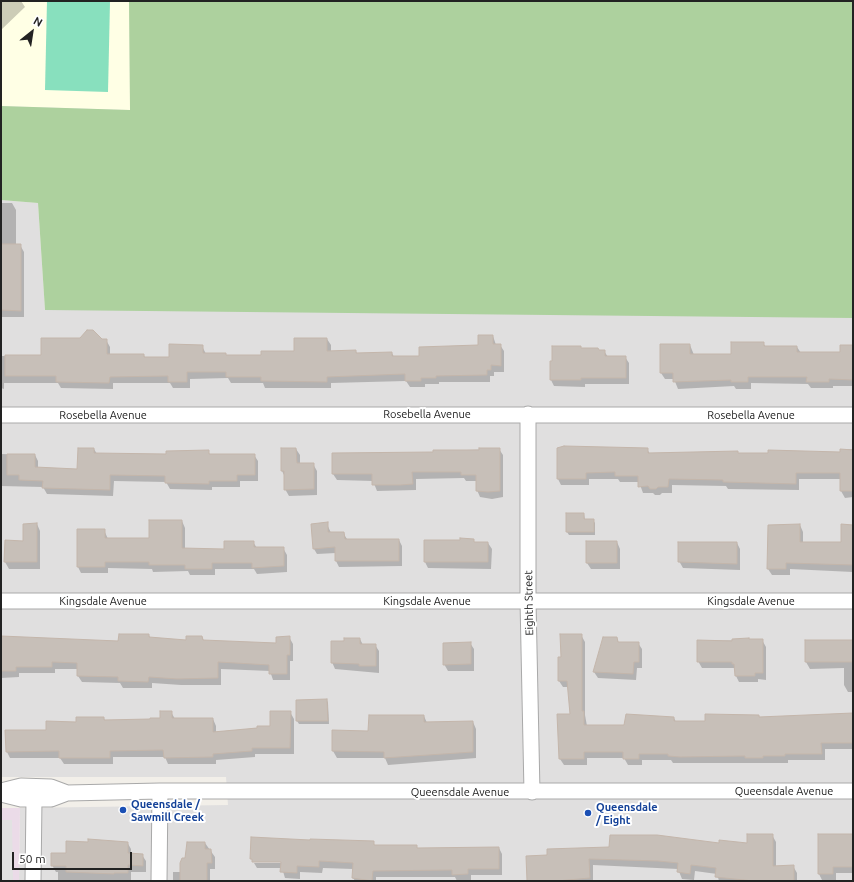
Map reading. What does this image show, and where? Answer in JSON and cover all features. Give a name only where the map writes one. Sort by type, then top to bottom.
[{"type":"street","name":"Eighth Street","points":[[528,414],[528,601],[532,792]]},
{"type":"street","name":"Rosebella Avenue","points":[[1,415],[853,415]]},
{"type":"street","name":"Kingsdale Avenue","points":[[1,601],[853,601]]},
{"type":"street","name":"Queensdale Avenue","points":[[1,791],[22,786],[51,787],[67,793]]},
{"type":"street","name":"Queensdale Avenue","points":[[1,794],[21,799],[51,799],[67,793],[160,791],[853,791]]},
{"type":"street","points":[[160,791],[160,881]]},
{"type":"street","points":[[33,881],[34,799]]},
{"type":"shaded area","points":[[1,1],[129,1],[130,110],[1,106]]},
{"type":"shaded area","points":[[1,200],[38,203],[45,310],[853,306],[853,881],[19,881],[20,808],[228,805],[226,777],[1,777]]},
{"type":"shaded area","points":[[1,808],[20,808],[19,881],[1,881]]},
{"type":"shaded area","points":[[1,820],[12,820],[13,881],[1,881]]},
{"type":"green space","points":[[47,1],[110,1],[108,92],[45,90]]},
{"type":"green space","points":[[129,1],[853,1],[853,318],[45,310],[38,203],[1,200],[1,106],[130,110]]},
{"type":"building","points":[[1,244],[21,244],[21,311],[1,310]]},
{"type":"building","points":[[87,330],[93,330],[102,339],[107,339],[107,354],[144,354],[144,357],[169,357],[169,344],[203,345],[203,353],[226,353],[226,355],[261,355],[261,351],[294,351],[294,338],[327,338],[327,351],[356,350],[356,353],[392,352],[392,356],[419,356],[419,347],[478,345],[478,335],[493,335],[493,344],[501,344],[501,366],[491,365],[491,370],[487,370],[487,375],[436,376],[436,378],[421,378],[421,381],[405,381],[405,374],[327,377],[327,382],[261,381],[261,377],[226,377],[226,372],[187,372],[187,382],[168,382],[168,376],[110,377],[109,383],[56,382],[56,376],[5,376],[5,355],[41,355],[41,338],[80,338]]},
{"type":"building","points":[[731,342],[764,342],[764,346],[797,346],[797,352],[840,352],[840,345],[853,345],[853,380],[829,379],[829,382],[806,382],[807,377],[748,377],[748,382],[731,382],[731,380],[673,382],[673,373],[660,373],[660,344],[690,344],[690,354],[731,354]]},
{"type":"building","points":[[552,346],[581,346],[581,348],[598,348],[599,350],[605,350],[605,356],[626,356],[626,378],[550,380]]},
{"type":"building","points":[[564,446],[648,448],[648,453],[738,451],[738,453],[768,453],[768,450],[840,452],[840,449],[853,450],[853,491],[840,491],[840,473],[796,473],[796,484],[669,479],[668,487],[658,487],[656,489],[650,489],[648,486],[638,487],[638,476],[615,476],[615,472],[586,473],[586,479],[557,479],[557,448]]},
{"type":"building","points":[[78,448],[94,448],[94,453],[166,454],[166,451],[209,450],[209,454],[255,454],[255,475],[237,475],[237,481],[209,481],[209,484],[165,483],[165,476],[110,475],[110,490],[42,488],[43,481],[19,480],[19,475],[7,475],[7,454],[35,454],[35,467],[77,469]]},
{"type":"building","points":[[281,448],[296,448],[297,463],[314,463],[314,489],[284,490],[284,471],[281,471]]},
{"type":"building","points":[[479,448],[500,448],[500,491],[476,491],[476,475],[461,475],[461,472],[412,472],[413,484],[401,485],[372,485],[372,474],[332,474],[332,453],[433,452],[433,450],[479,450]]},
{"type":"building","points":[[566,513],[584,513],[584,519],[594,519],[594,532],[566,532]]},
{"type":"building","points":[[149,520],[182,520],[182,548],[224,549],[224,541],[254,541],[254,547],[284,547],[284,566],[252,568],[252,563],[212,563],[212,569],[185,569],[185,565],[149,565],[149,562],[105,562],[105,567],[77,567],[77,529],[105,529],[105,538],[149,538]]},
{"type":"building","points":[[328,522],[328,532],[344,532],[345,539],[399,539],[399,561],[335,561],[335,547],[313,549],[311,524]]},
{"type":"building","points":[[37,523],[37,562],[4,562],[5,540],[23,541],[23,524]]},
{"type":"building","points":[[800,524],[800,542],[841,542],[841,524],[853,525],[853,565],[786,563],[786,569],[767,569],[768,525]]},
{"type":"building","points":[[460,538],[474,539],[474,542],[488,542],[488,562],[424,562],[424,540],[460,540]]},
{"type":"building","points":[[586,541],[617,541],[617,563],[586,563]]},
{"type":"building","points":[[678,542],[737,542],[737,564],[678,562]]},
{"type":"building","points":[[119,634],[149,634],[149,637],[186,640],[186,636],[202,636],[203,640],[276,643],[276,637],[290,636],[290,655],[287,655],[287,674],[269,674],[269,665],[218,662],[218,678],[177,679],[149,677],[148,682],[118,681],[118,677],[77,676],[77,663],[52,662],[52,667],[16,667],[16,671],[1,671],[1,636],[118,641]]},
{"type":"building","points":[[560,634],[582,634],[582,711],[584,711],[584,725],[624,725],[626,714],[674,717],[674,721],[705,721],[705,714],[759,715],[759,717],[853,713],[853,743],[821,743],[822,754],[785,754],[785,756],[763,756],[763,758],[745,758],[745,756],[680,757],[668,756],[668,754],[639,754],[639,759],[623,759],[623,752],[584,752],[584,759],[559,759],[557,714],[570,714],[567,681],[558,681],[558,657],[561,657]]},
{"type":"building","points":[[603,637],[617,637],[618,642],[639,642],[639,662],[634,662],[633,674],[593,672]]},
{"type":"building","points":[[344,638],[360,638],[360,644],[376,644],[376,666],[331,663],[331,641],[344,641]]},
{"type":"building","points":[[732,639],[763,639],[763,673],[755,673],[755,676],[735,676],[734,664],[732,664],[732,662],[697,662],[697,640],[732,641]]},
{"type":"building","points":[[805,640],[853,640],[853,662],[805,662]]},
{"type":"building","points":[[471,642],[471,664],[443,665],[443,643]]},
{"type":"building","points":[[327,699],[328,721],[296,721],[296,700]]},
{"type":"building","points":[[160,711],[172,711],[172,718],[213,718],[213,732],[257,728],[257,726],[270,726],[270,711],[291,711],[290,748],[252,748],[252,751],[213,754],[213,757],[164,758],[163,750],[110,751],[110,758],[59,758],[59,751],[6,752],[5,730],[46,730],[46,721],[76,722],[76,717],[104,717],[104,720],[160,718]]},
{"type":"building","points":[[369,715],[424,715],[424,722],[473,721],[473,752],[384,758],[384,752],[332,751],[332,730],[368,731]]},
{"type":"building","points":[[747,834],[773,834],[773,866],[794,865],[794,881],[753,881],[715,877],[716,868],[691,865],[690,874],[677,872],[678,863],[589,859],[590,878],[557,881],[527,881],[526,856],[547,855],[547,849],[609,847],[610,835],[657,835],[719,843],[719,840],[747,843]]},
{"type":"building","points":[[818,834],[853,834],[853,867],[833,867],[833,874],[818,874]]},
{"type":"building","points":[[251,837],[374,841],[374,845],[417,845],[417,848],[499,847],[499,869],[468,869],[468,874],[452,875],[452,870],[373,871],[372,881],[352,878],[353,863],[319,861],[319,867],[297,866],[297,873],[280,872],[281,862],[252,862],[252,859],[250,859]]},
{"type":"building","points":[[88,839],[128,842],[128,853],[143,854],[143,866],[128,865],[128,873],[114,874],[66,872],[66,866],[51,866],[51,853],[66,853],[66,841],[88,842]]},
{"type":"building","points":[[187,842],[205,842],[205,849],[211,849],[212,863],[207,863],[207,881],[180,881],[180,863],[182,858],[185,858]]},
{"type":"place","name":"Queensdale / Sawmill Creek","points":[[123,810]]},
{"type":"place","name":"Queensdale / Eight","points":[[588,813]]}]
